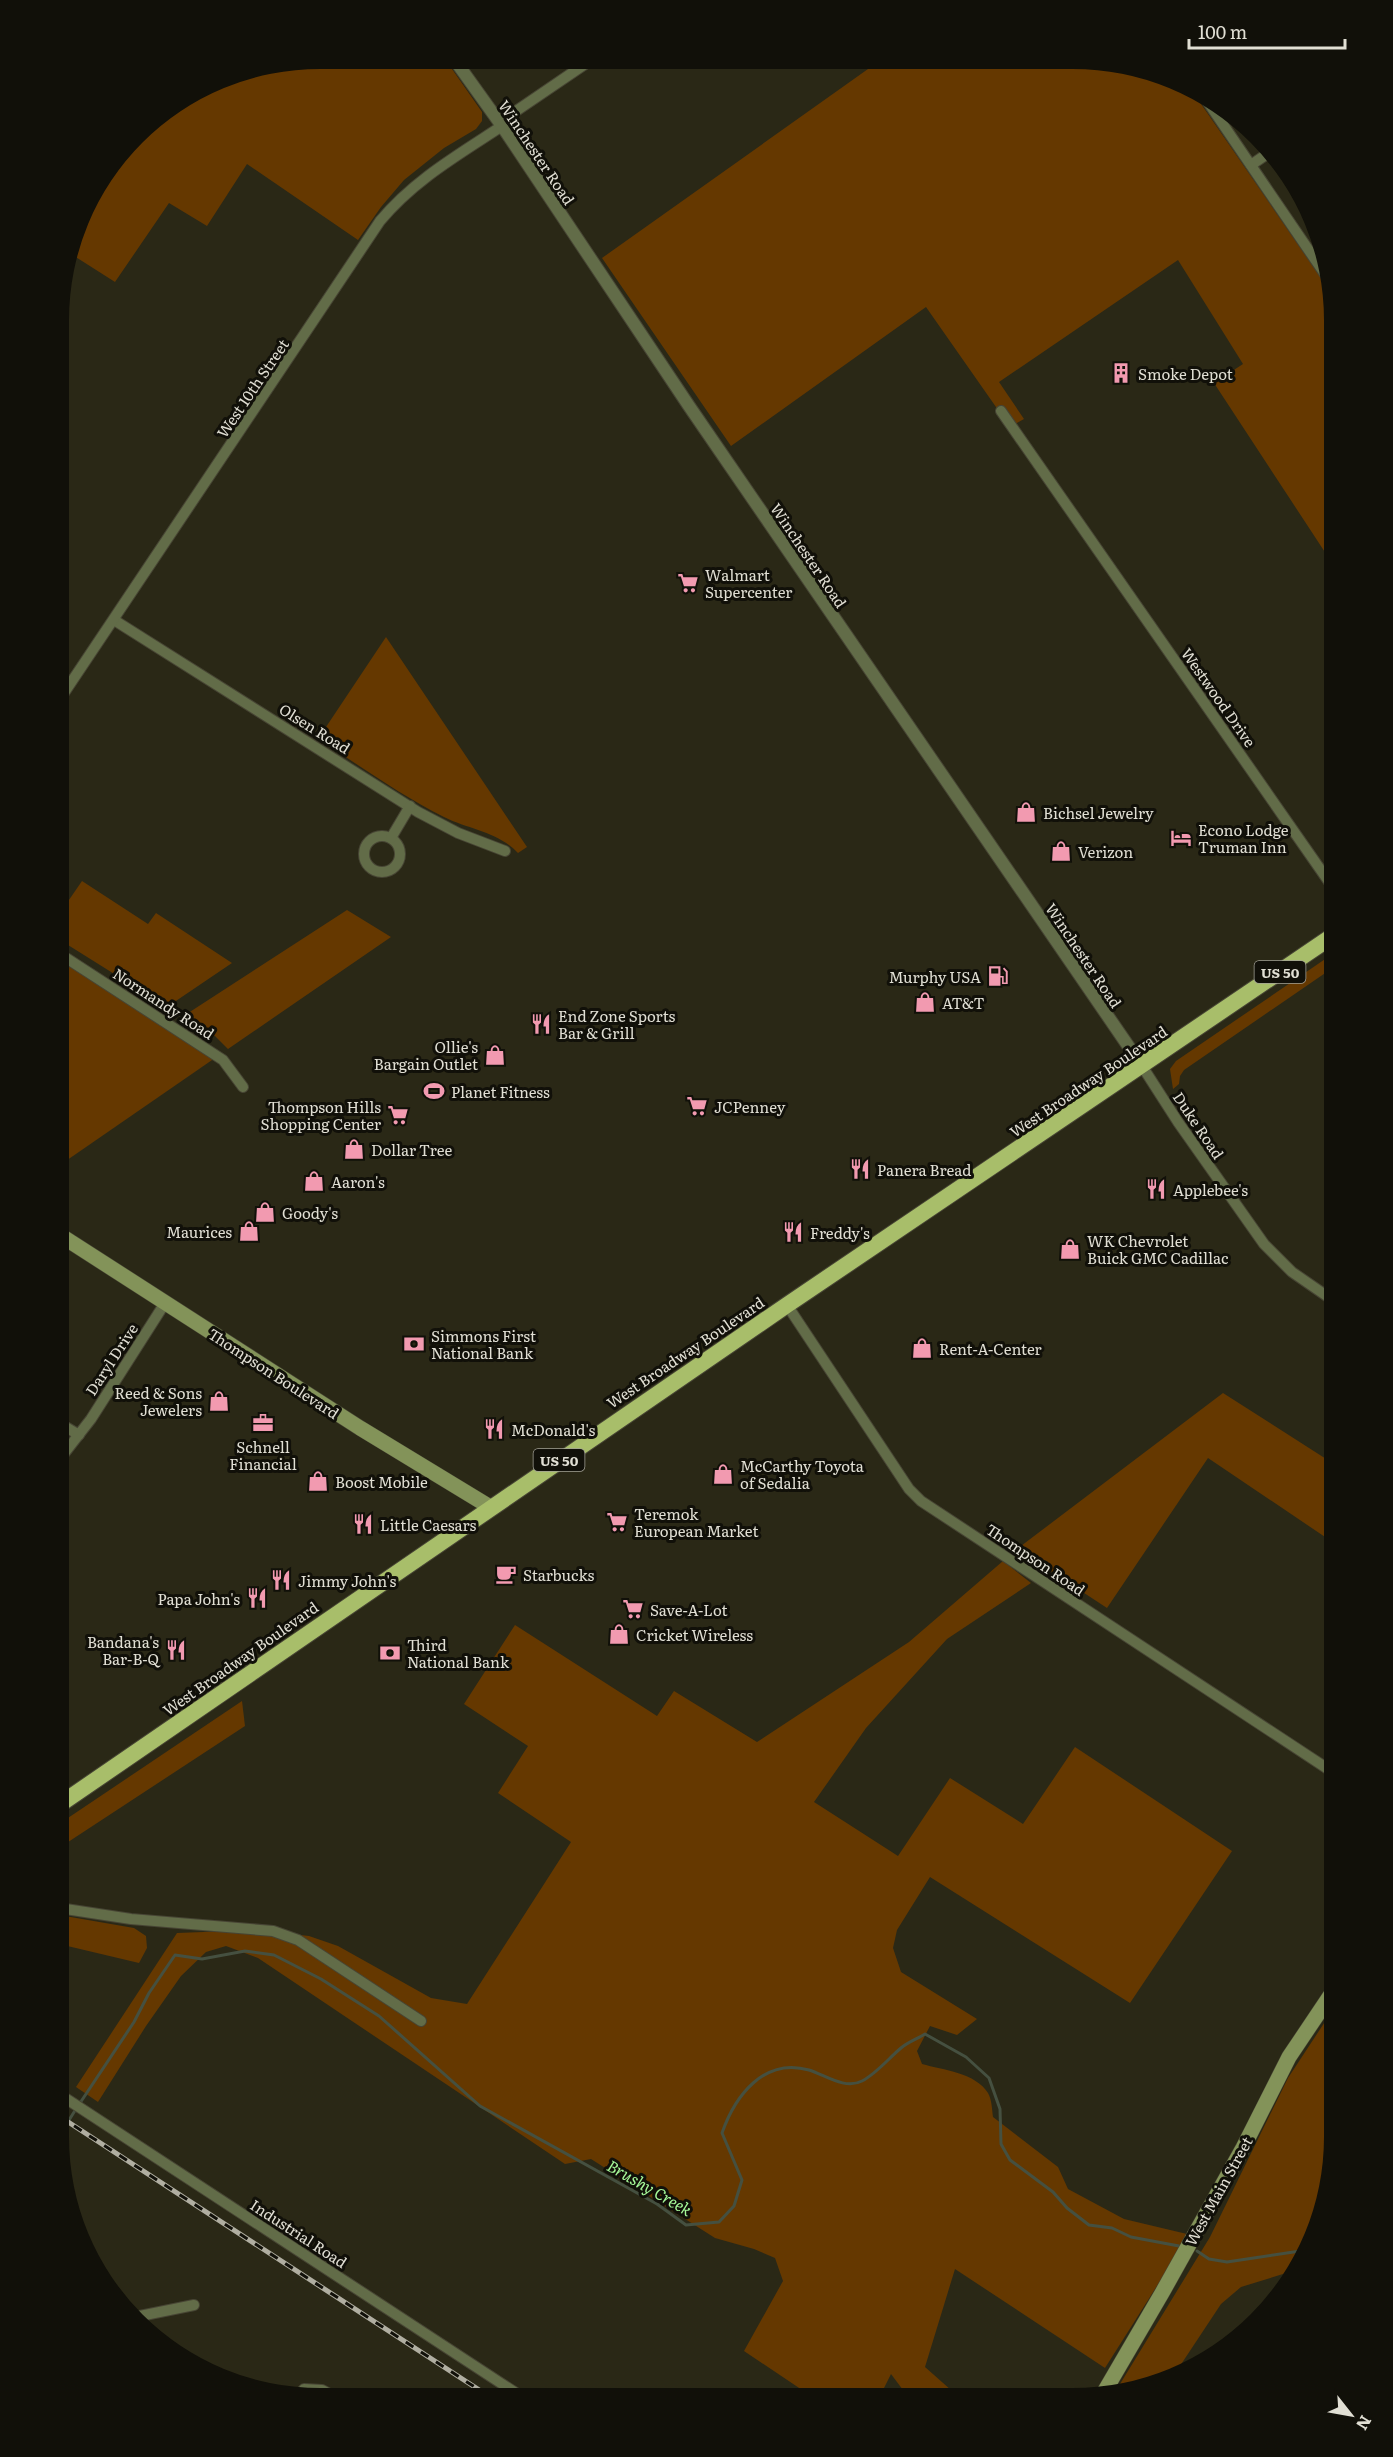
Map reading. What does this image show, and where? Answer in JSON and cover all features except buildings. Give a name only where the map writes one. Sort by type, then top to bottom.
[{"type":"highway","name":"West Broadway Boulevard","points":[[69,1798],[490,1507],[1324,942]]},
{"type":"main road","name":"Thompson Boulevard","points":[[69,1241],[360,1428],[490,1507]]},
{"type":"main road","name":"West Main Street","points":[[1108,2386],[1243,2148],[1288,2057],[1324,2005]]},
{"type":"street","name":"Winchester Road","points":[[461,69],[501,124],[695,415],[1142,1066]]},
{"type":"street","name":"West 10th Street","points":[[69,686],[380,221],[395,203],[426,175],[578,69]]},
{"type":"street","points":[[1216,114],[1317,262]]},
{"type":"street","points":[[1251,165],[1263,157]]},
{"type":"street","name":"Westwood Drive","points":[[1001,411],[1324,871]]},
{"type":"street","name":"Olsen Road","points":[[114,620],[410,806],[458,834],[505,851]]},
{"type":"street","points":[[391,838],[410,806]]},
{"type":"street","name":"Normandy Road","points":[[69,960],[223,1060],[243,1087]]},
{"type":"street","name":"Duke Road","points":[[1142,1066],[1264,1244],[1292,1272],[1324,1294]]},
{"type":"street","name":"Daryl Drive","points":[[69,1448],[165,1303]]},
{"type":"street","name":"Thompson Road","points":[[787,1305],[909,1489],[921,1501],[1324,1766]]},
{"type":"street","points":[[69,1429],[79,1435]]},
{"type":"street","points":[[69,1910],[131,1919],[273,1931],[297,1940],[421,2021]]},
{"type":"street","name":"Industrial Road","points":[[69,2101],[508,2388]]},
{"type":"street","points":[[144,2315],[194,2305]]},
{"type":"shaded area","points":[[452,69],[482,112],[482,121],[476,129],[444,148],[404,180],[381,207],[358,240],[247,164],[207,226],[169,203],[115,282],[77,258],[88,224],[103,194],[121,167],[155,131],[181,111],[224,88],[239,82],[287,71]]},
{"type":"shaded area","points":[[868,69],[1106,71],[1154,82],[1169,88],[1202,105],[1320,277],[1324,320],[1324,551],[1214,383],[1243,364],[1178,260],[999,382],[1024,419],[1010,427],[926,307],[731,446],[602,258]]},
{"type":"shaded area","points":[[386,637],[527,847],[518,853],[492,835],[454,821],[396,790],[318,739]]},
{"type":"shaded area","points":[[82,881],[148,924],[156,913],[232,963],[167,1007],[69,946],[69,900]]},
{"type":"shaded area","points":[[347,910],[391,937],[228,1049],[215,1036],[182,1017]]},
{"type":"shaded area","points":[[1324,960],[1324,974],[1184,1070],[1179,1084],[1173,1089],[1170,1069],[1176,1061]]},
{"type":"shaded area","points":[[69,962],[215,1058],[69,1159]]},
{"type":"shaded area","points":[[1223,1393],[1324,1458],[1324,1536],[1208,1458],[1107,1608],[1017,1549]]},
{"type":"shaded area","points":[[1003,1561],[1031,1583],[947,1639],[866,1728],[814,1802],[898,1856],[950,1778],[1023,1824],[1075,1747],[1232,1851],[1130,2003],[930,1877],[897,1930],[893,1948],[901,1972],[977,2019],[957,2035],[930,2026],[917,2051],[922,2064],[958,2073],[983,2086],[990,2099],[993,2117],[1058,2167],[1068,2189],[1124,2219],[1187,2234],[1169,2267],[1105,2368],[955,2269],[925,2367],[949,2388],[902,2388],[891,2374],[884,2388],[799,2388],[744,2351],[783,2281],[775,2258],[754,2249],[715,2238],[591,2159],[565,2164],[258,1958],[226,1946],[206,1952],[181,1976],[98,2102],[76,2087],[177,1933],[257,1930],[309,1936],[338,1946],[431,1998],[467,2004],[571,1842],[498,1793],[528,1746],[464,1704],[515,1625],[657,1716],[674,1691],[757,1742],[909,1642]]},
{"type":"shaded area","points":[[242,1701],[245,1726],[69,1841],[69,1817]]},
{"type":"shaded area","points":[[69,1917],[134,1928],[146,1936],[147,1948],[139,1963],[69,1946]]},
{"type":"shaded area","points":[[1324,2023],[1322,2170],[1311,2218],[1298,2248],[1283,2274],[1241,2287],[1221,2304],[1182,2363],[1154,2375],[1120,2383],[1210,2237],[1288,2078]]},
{"type":"waterway","name":"Brushy Creek","points":[[80,2103],[175,1955],[202,1959],[245,1951],[274,1955],[321,1979],[379,2016],[480,2106],[657,2204],[686,2225],[719,2222],[734,2206],[742,2180],[722,2133],[743,2093],[765,2074],[793,2067],[809,2070],[842,2083],[855,2083],[862,2081],[904,2046],[925,2034],[966,2057],[989,2078],[1000,2109],[1001,2144],[1010,2160],[1053,2192],[1067,2208],[1089,2225],[1112,2228],[1131,2237],[1179,2246]]},
{"type":"waterway","points":[[69,2120],[76,2109]]},
{"type":"waterway","name":"Brushy Creek","points":[[1197,2251],[1209,2259],[1227,2262],[1296,2252]]},
{"type":"railway","points":[[69,2123],[476,2388]]},
{"type":"place","name":"Smoke Depot","points":[[1121,373]]},
{"type":"place","name":"Walmart Supercenter","points":[[688,583]]},
{"type":"place","name":"Bichsel Jewelry","points":[[1026,812]]},
{"type":"place","name":"Econo Lodge Truman Inn","points":[[1181,838]]},
{"type":"place","name":"Verizon","points":[[1061,851]]},
{"type":"place","name":"Murphy USA","points":[[998,976]]},
{"type":"place","name":"AT&T","points":[[925,1002]]},
{"type":"place","name":"End Zone Sports Bar & Grill","points":[[541,1024]]},
{"type":"place","name":"Ollie's Bargain Outlet","points":[[495,1055]]},
{"type":"place","name":"Planet Fitness","points":[[434,1091]]},
{"type":"place","name":"JCPenney","points":[[697,1106]]},
{"type":"place","name":"Thompson Hills Shopping Center","points":[[398,1115]]},
{"type":"place","name":"Dollar Tree","points":[[354,1149]]},
{"type":"place","name":"Panera Bread","points":[[860,1169]]},
{"type":"place","name":"Aaron's","points":[[314,1181]]},
{"type":"place","name":"Applebee's","points":[[1156,1189]]},
{"type":"place","name":"Goody's","points":[[265,1212]]},
{"type":"place","name":"Maurices","points":[[249,1231]]},
{"type":"place","name":"Freddy's","points":[[793,1232]]},
{"type":"place","name":"WK Chevrolet Buick GMC Cadillac","points":[[1070,1249]]},
{"type":"place","name":"Simmons First National Bank","points":[[414,1344]]},
{"type":"place","name":"Rent-A-Center","points":[[922,1348]]},
{"type":"place","name":"Reed & Sons Jewelers","points":[[219,1401]]},
{"type":"place","name":"Schnell Financial","points":[[263,1423]]},
{"type":"place","name":"McDonald's","points":[[494,1429]]},
{"type":"place","name":"McCarthy Toyota of Sedalia","points":[[723,1474]]},
{"type":"place","name":"Boost Mobile","points":[[318,1481]]},
{"type":"place","name":"Teremok European Market","points":[[617,1522]]},
{"type":"place","name":"Little Caesars","points":[[363,1524]]},
{"type":"place","name":"Starbucks","points":[[506,1574]]},
{"type":"place","name":"Jimmy John's","points":[[281,1580]]},
{"type":"place","name":"Papa John's","points":[[257,1598]]},
{"type":"place","name":"Save-A-Lot","points":[[633,1609]]},
{"type":"place","name":"Cricket Wireless","points":[[619,1634]]},
{"type":"place","name":"Bandana's Bar-B-Q","points":[[176,1650]]},
{"type":"place","name":"Third National Bank","points":[[390,1653]]}]
